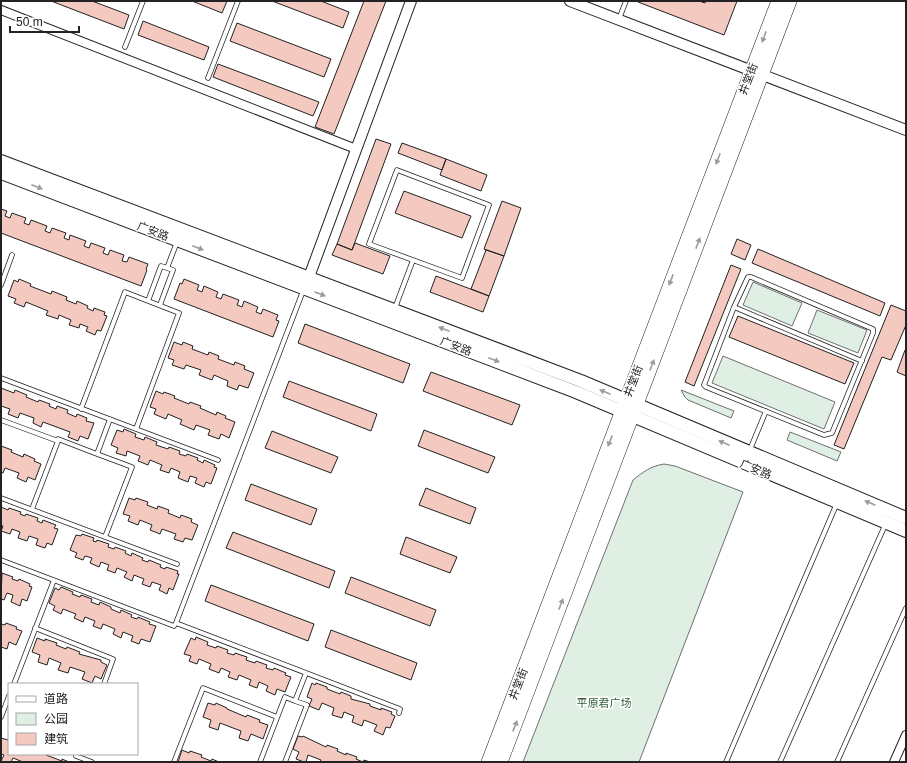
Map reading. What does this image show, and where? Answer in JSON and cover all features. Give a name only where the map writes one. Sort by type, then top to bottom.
[{"type":"main road","name":"井堂街","points":[[501,762],[629,408],[756,73],[778,1]]},
{"type":"main road","name":"井堂街","points":[[756,73],[790,1]]},
{"type":"main road","name":"广安路","points":[[1,161],[562,387],[629,408],[749,453],[906,518]]},
{"type":"main road","name":"广安路","points":[[1,173],[178,240],[394,310],[581,381],[629,408],[837,502],[906,531]]},
{"type":"main road","name":"井堂街","points":[[488,762],[629,408]]},
{"type":"street","points":[[307,283],[410,1]]},
{"type":"street","points":[[570,1],[906,130]]},
{"type":"street","points":[[1,10],[356,149]]},
{"type":"street","points":[[894,762],[906,735]]},
{"type":"lane","points":[[125,47],[143,1]]},
{"type":"lane","points":[[208,78],[238,1]]},
{"type":"lane","points":[[619,20],[626,1]]},
{"type":"lane","points":[[396,170],[489,205],[462,278],[413,260],[369,244],[396,170]]},
{"type":"lane","points":[[167,268],[178,240]]},
{"type":"lane","points":[[1,285],[12,255]]},
{"type":"lane","points":[[394,310],[413,260]]},
{"type":"lane","points":[[148,301],[161,266],[173,270],[160,305]]},
{"type":"lane","points":[[748,277],[873,329],[873,333],[862,361],[832,433],[824,435],[704,385],[734,307],[748,277]]},
{"type":"lane","points":[[1,560],[174,626],[307,283]]},
{"type":"lane","points":[[81,409],[125,292],[180,313],[136,429]]},
{"type":"lane","points":[[734,307],[862,361]]},
{"type":"lane","points":[[1,378],[218,460]]},
{"type":"lane","points":[[749,453],[766,411]]},
{"type":"lane","points":[[97,454],[110,419]]},
{"type":"lane","points":[[1,420],[58,441],[58,439],[132,467],[105,537]]},
{"type":"lane","points":[[32,509],[58,441]]},
{"type":"lane","points":[[1,498],[177,564]]},
{"type":"lane","points":[[726,762],[837,502]]},
{"type":"lane","points":[[780,762],[886,523]]},
{"type":"lane","points":[[14,683],[54,580]]},
{"type":"lane","points":[[837,762],[906,608]]},
{"type":"lane","points":[[176,622],[400,709],[398,713]]},
{"type":"lane","points":[[35,628],[114,659],[104,683]]},
{"type":"lane","points":[[295,701],[306,672]]},
{"type":"lane","points":[[174,762],[203,688],[277,717]]},
{"type":"lane","points":[[260,762],[285,697],[307,705],[285,762]]},
{"type":"lane","points":[[1,717],[8,699]]},
{"type":"lane","points":[[76,755],[92,762]]},
{"type":"green space","points":[[753,282],[802,303],[792,326],[743,305]]},
{"type":"green space","points":[[817,310],[867,330],[858,353],[808,333]]},
{"type":"green space","points":[[723,356],[835,402],[824,429],[712,383]]},
{"type":"green space","points":[[681,390],[734,411],[731,418],[688,400]]},
{"type":"green space","points":[[790,432],[841,452],[837,461],[787,440]]},
{"type":"green space","name":"平原君广场","points":[[664,464],[675,466],[743,492],[639,762],[523,762],[633,480],[647,470]]},
{"type":"building","points":[[51,1],[92,1],[129,15],[124,29]]},
{"type":"building","points":[[192,1],[227,1],[222,13]]},
{"type":"building","points":[[272,1],[321,1],[349,12],[343,28]]},
{"type":"building","points":[[364,1],[386,1],[334,134],[315,127]]},
{"type":"building","points":[[699,1],[705,3],[706,1],[737,1],[724,35],[638,2]]},
{"type":"building","points":[[143,21],[209,47],[204,60],[138,35]]},
{"type":"building","points":[[237,23],[331,59],[324,77],[230,41]]},
{"type":"building","points":[[218,64],[319,102],[313,116],[213,77]]},
{"type":"building","points":[[376,139],[391,144],[352,250],[337,244]]},
{"type":"building","points":[[402,143],[446,159],[442,170],[398,153]]},
{"type":"building","points":[[446,159],[487,175],[481,191],[440,175]]},
{"type":"building","points":[[404,191],[471,216],[462,238],[395,213]]},
{"type":"building","points":[[502,201],[521,208],[504,256],[484,249]]},
{"type":"building","points":[[1,209],[7,211],[5,216],[10,218],[12,213],[26,218],[24,223],[29,225],[31,220],[47,226],[45,231],[50,233],[52,228],[66,233],[64,238],[69,240],[70,235],[86,241],[84,246],[89,248],[91,243],[105,248],[103,253],[108,255],[110,250],[124,255],[122,261],[127,262],[129,257],[148,264],[141,286],[1,233]]},
{"type":"building","points":[[737,239],[751,245],[745,260],[731,254]]},
{"type":"building","points":[[355,243],[390,256],[383,274],[332,255],[337,244],[352,250]]},
{"type":"building","points":[[758,249],[885,303],[880,316],[752,263]]},
{"type":"building","points":[[486,250],[504,256],[489,296],[471,289]]},
{"type":"building","points":[[731,265],[741,269],[694,386],[685,382]]},
{"type":"building","points":[[436,276],[489,296],[483,312],[430,292]]},
{"type":"building","points":[[19,279],[31,284],[30,286],[51,294],[52,291],[67,297],[66,300],[76,304],[77,301],[88,306],[87,308],[93,311],[94,308],[105,312],[104,315],[107,316],[101,331],[97,330],[95,335],[86,331],[88,327],[80,324],[79,328],[69,325],[71,320],[59,315],[58,319],[46,315],[48,311],[26,302],[24,307],[14,303],[16,299],[8,296],[14,280],[18,282]]},
{"type":"building","points":[[184,279],[199,285],[197,290],[202,292],[204,286],[218,292],[216,297],[221,299],[223,294],[239,300],[237,305],[242,307],[244,301],[258,307],[256,312],[261,314],[263,309],[278,315],[276,320],[279,321],[273,337],[174,299],[180,283],[182,284]]},
{"type":"building","points":[[891,305],[906,311],[906,325],[891,360],[882,357],[844,449],[834,445]]},
{"type":"building","points":[[738,316],[854,363],[845,384],[729,337]]},
{"type":"building","points":[[305,324],[410,364],[403,383],[298,343]]},
{"type":"building","points":[[174,342],[182,345],[183,342],[193,346],[192,349],[208,355],[209,352],[219,356],[218,359],[234,365],[235,362],[245,366],[244,369],[254,373],[248,388],[239,385],[237,390],[227,386],[228,381],[214,375],[212,380],[199,375],[201,370],[186,365],[184,369],[172,365],[174,360],[168,358]]},
{"type":"building","points":[[905,350],[906,351],[906,376],[897,372]]},
{"type":"building","points":[[431,372],[520,405],[512,425],[423,391]]},
{"type":"building","points":[[289,381],[377,414],[371,431],[283,397]]},
{"type":"building","points":[[1,388],[14,393],[15,390],[38,402],[39,400],[50,404],[49,406],[56,409],[57,406],[68,410],[67,413],[76,417],[77,414],[87,418],[86,421],[94,423],[88,439],[80,436],[78,441],[68,437],[70,432],[43,422],[41,427],[33,423],[34,418],[20,413],[18,418],[8,414],[10,409],[1,406]]},
{"type":"building","points":[[156,391],[175,396],[174,398],[189,404],[190,402],[201,406],[200,408],[216,415],[217,412],[226,416],[225,418],[235,422],[229,438],[221,434],[219,439],[208,435],[210,430],[196,425],[194,430],[180,424],[182,420],[168,414],[166,419],[154,414],[156,409],[150,407]]},
{"type":"building","points":[[124,429],[136,434],[135,437],[144,440],[145,437],[157,442],[156,445],[168,449],[169,447],[180,451],[179,454],[186,456],[187,454],[198,458],[197,460],[203,463],[204,460],[215,465],[214,467],[217,468],[211,484],[206,482],[204,487],[195,483],[197,478],[190,476],[188,482],[178,478],[180,472],[171,468],[169,473],[160,470],[162,465],[150,460],[148,465],[138,461],[140,456],[127,451],[126,456],[116,453],[118,448],[111,445],[117,430],[123,432]]},
{"type":"building","points":[[424,430],[495,457],[488,473],[418,446]]},
{"type":"building","points":[[272,431],[338,457],[331,473],[265,448]]},
{"type":"building","points":[[1,446],[12,450],[11,452],[23,457],[24,454],[35,459],[34,461],[41,464],[35,480],[28,477],[26,482],[17,478],[19,473],[5,468],[3,473],[1,472]]},
{"type":"building","points":[[251,484],[317,509],[311,525],[245,500]]},
{"type":"building","points":[[426,488],[476,508],[470,524],[419,505]]},
{"type":"building","points":[[129,498],[135,500],[136,498],[148,502],[147,505],[157,509],[158,506],[169,510],[168,513],[180,518],[181,515],[192,519],[191,522],[198,525],[192,540],[185,538],[183,542],[174,539],[176,534],[162,529],[160,534],[150,530],[152,525],[140,520],[138,525],[128,521],[130,516],[123,514]]},
{"type":"building","points":[[1,507],[8,510],[9,508],[21,512],[20,514],[25,516],[26,514],[38,518],[37,521],[42,523],[43,520],[56,525],[54,528],[58,529],[52,545],[47,543],[45,548],[36,545],[38,539],[29,536],[27,541],[18,538],[20,532],[12,529],[10,534],[1,531],[3,526],[1,525]]},
{"type":"building","points":[[233,532],[335,571],[329,588],[226,548]]},
{"type":"building","points":[[82,534],[94,538],[93,541],[96,542],[97,540],[109,544],[108,547],[114,549],[115,547],[126,551],[125,553],[131,556],[132,553],[143,558],[142,560],[148,562],[149,560],[161,565],[160,567],[165,569],[166,567],[178,571],[177,574],[179,574],[173,590],[169,588],[167,594],[159,590],[161,585],[152,582],[150,587],[142,584],[144,579],[134,575],[132,581],[124,577],[127,572],[117,568],[115,573],[107,570],[109,565],[101,562],[99,567],[90,563],[92,558],[85,556],[83,560],[75,557],[77,553],[70,550],[76,535],[81,536]]},
{"type":"building","points":[[406,537],[457,557],[450,573],[400,554]]},
{"type":"building","points":[[2,573],[13,577],[12,579],[18,581],[19,579],[30,584],[29,586],[32,587],[27,601],[22,599],[20,606],[11,602],[13,595],[7,593],[4,600],[1,599]]},
{"type":"building","points":[[351,577],[436,610],[430,626],[345,593]]},
{"type":"building","points":[[211,585],[314,624],[308,641],[205,601]]},
{"type":"building","points":[[61,587],[73,592],[72,594],[80,597],[81,595],[92,599],[91,602],[99,605],[100,602],[120,613],[121,610],[132,615],[131,617],[137,619],[138,617],[150,622],[149,624],[156,626],[150,642],[141,639],[139,644],[131,641],[133,636],[123,632],[121,638],[113,634],[115,629],[103,624],[101,629],[93,626],[95,621],[85,617],[83,622],[74,618],[76,614],[63,609],[61,614],[53,610],[55,606],[49,603],[55,588],[59,590]]},
{"type":"building","points":[[6,623],[17,627],[16,629],[22,631],[16,645],[9,642],[7,649],[1,647],[1,624],[5,625]]},
{"type":"building","points":[[331,630],[417,663],[411,680],[325,647]]},
{"type":"building","points":[[196,637],[208,642],[207,645],[216,648],[217,646],[228,650],[227,653],[234,655],[235,653],[247,657],[246,660],[255,663],[256,661],[267,665],[266,668],[273,670],[274,668],[286,673],[285,675],[291,677],[285,692],[277,689],[275,695],[266,691],[268,686],[259,682],[257,688],[249,685],[251,680],[239,675],[237,680],[228,677],[230,672],[221,668],[219,673],[209,669],[211,664],[199,659],[197,664],[189,661],[191,656],[184,654],[191,638],[195,640]]},
{"type":"building","points":[[37,638],[57,643],[56,645],[66,649],[67,647],[80,652],[79,654],[101,660],[101,662],[107,665],[101,679],[95,676],[92,683],[82,679],[85,672],[70,667],[68,673],[58,670],[61,663],[49,658],[47,665],[38,662],[40,655],[32,652]]},
{"type":"building","points":[[312,683],[327,687],[327,689],[340,694],[341,692],[351,696],[351,699],[370,704],[370,706],[381,710],[381,708],[392,712],[391,714],[395,716],[390,728],[386,727],[383,735],[374,731],[377,725],[364,720],[362,726],[352,722],[354,716],[344,712],[342,718],[332,715],[334,708],[322,703],[319,710],[309,706],[312,699],[307,697]]},
{"type":"building","points":[[208,703],[215,705],[216,703],[246,717],[247,715],[260,720],[259,722],[268,725],[263,739],[251,734],[248,741],[239,738],[241,731],[220,723],[218,730],[209,727],[211,720],[203,717]]},
{"type":"building","points":[[298,736],[303,736],[326,747],[327,745],[338,749],[337,751],[346,755],[346,753],[357,757],[356,759],[363,762],[320,762],[321,760],[308,755],[306,762],[296,759],[299,752],[293,749]]},
{"type":"building","points":[[1,738],[8,740],[8,755],[46,755],[69,762],[23,762],[13,758],[11,762],[2,762],[1,761],[4,755],[1,754]]},
{"type":"building","points":[[182,750],[189,753],[190,751],[202,755],[201,757],[211,761],[212,759],[219,762],[178,762]]}]
